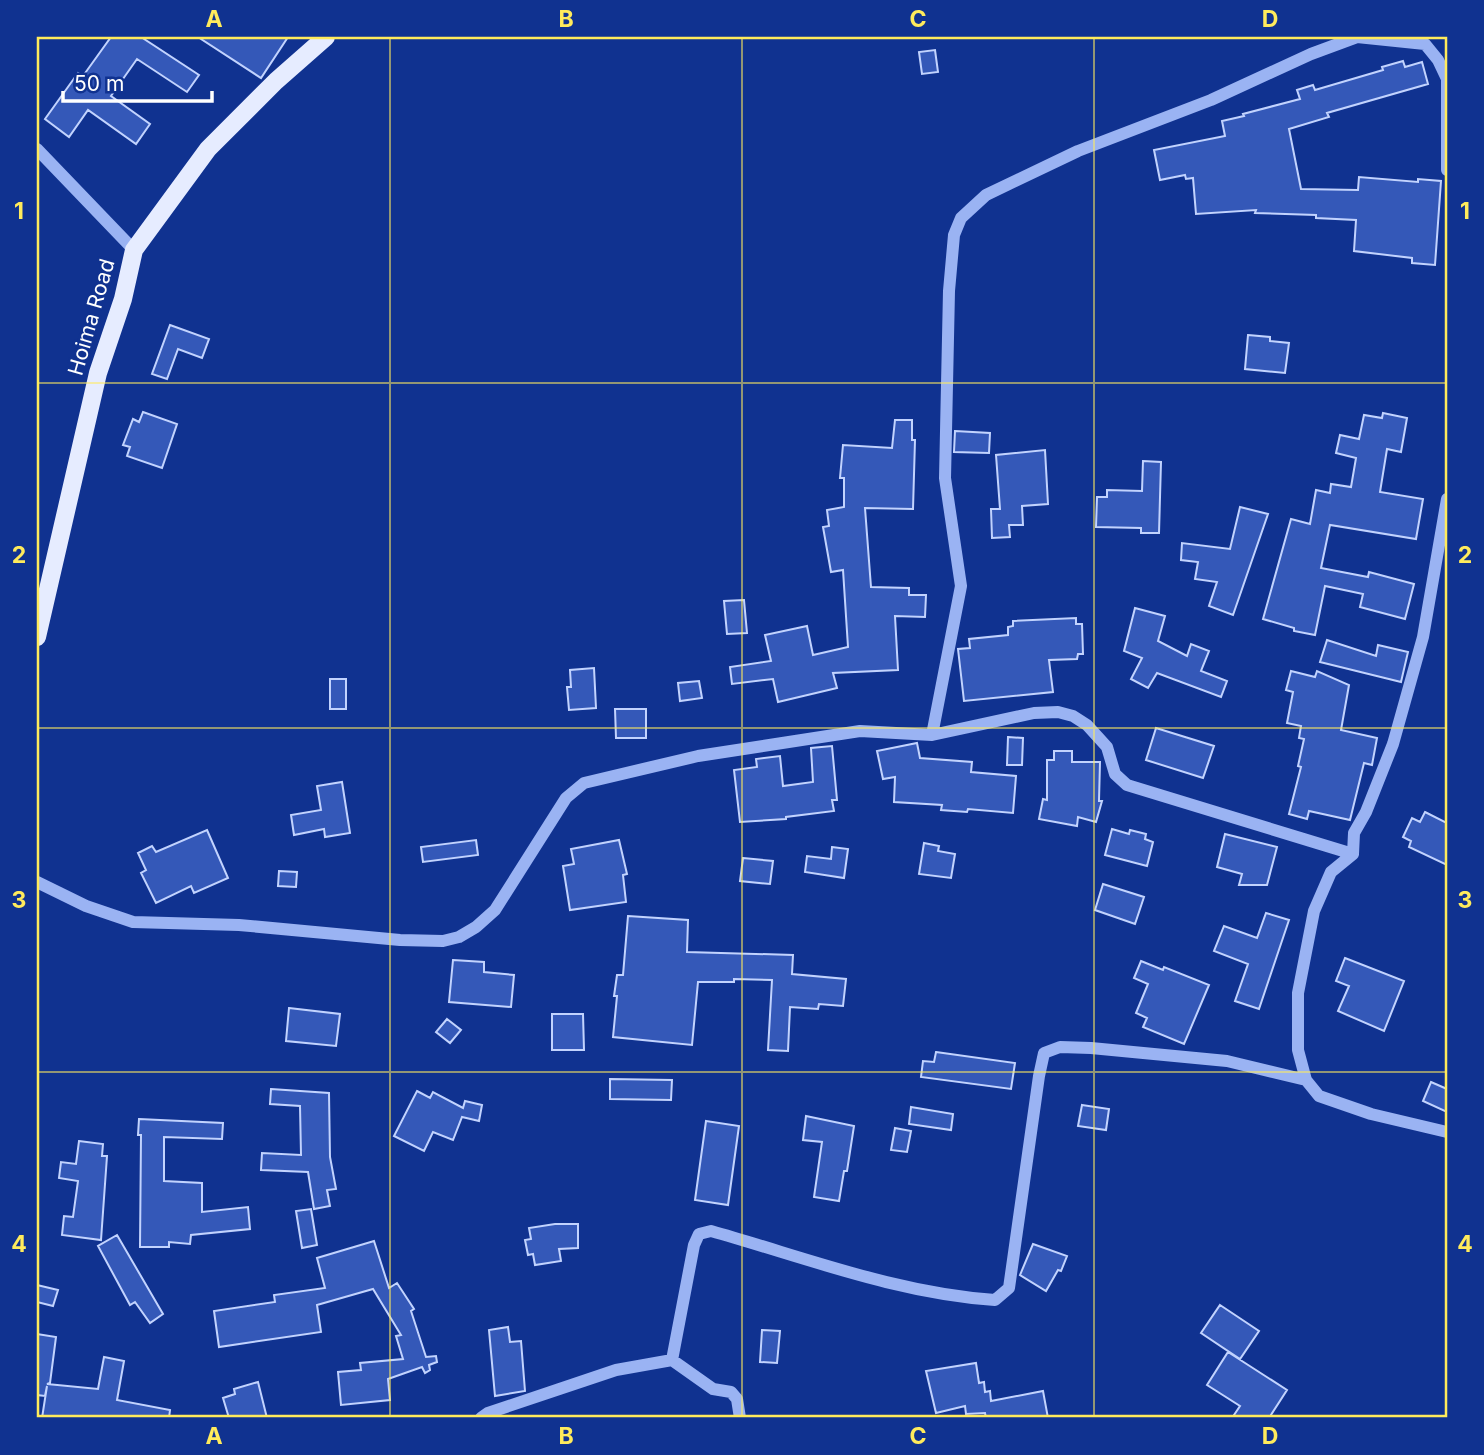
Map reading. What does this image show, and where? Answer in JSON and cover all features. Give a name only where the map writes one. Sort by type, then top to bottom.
[{"type":"main road","name":"Hoima Road","points":[[37,637],[98,373],[123,299],[134,250],[208,149],[276,81],[326,37]]},
{"type":"street","points":[[932,735],[961,586],[945,478],[949,291],[954,235],[961,218],[986,195],[1078,151],[1211,100],[1311,54],[1357,37],[1425,44],[1438,60],[1447,79],[1447,170]]},
{"type":"street","points":[[37,149],[134,250]]},
{"type":"street","points":[[1447,499],[1423,637],[1392,744],[1366,812],[1354,833],[1353,854],[1331,873],[1314,911],[1298,993],[1298,1050],[1306,1080],[1319,1096],[1371,1114],[1447,1132]]},
{"type":"street","points":[[37,882],[86,906],[133,922],[239,925],[400,940],[443,941],[459,937],[476,927],[495,910],[566,798],[584,783],[698,756],[860,731],[932,735],[1034,713],[1058,712],[1087,724],[1107,747],[1115,774],[1127,785],[1353,854]]},
{"type":"street","points":[[672,1360],[694,1245],[699,1234],[711,1231],[890,1284],[950,1297],[995,1300],[1010,1287],[1044,1053],[1060,1048],[1091,1048],[1172,1055],[1227,1061],[1306,1080]]},
{"type":"street","points":[[481,1418],[488,1413],[616,1370],[672,1360],[713,1389],[731,1392],[737,1399],[740,1418]]},
{"type":"building","points":[[111,37],[141,37],[199,75],[187,92],[137,59],[111,96],[150,124],[136,144],[88,110],[69,137],[45,119],[78,73],[83,76]]},
{"type":"building","points":[[198,37],[288,37],[261,78]]},
{"type":"building","points":[[935,50],[938,72],[922,74],[919,52]]},
{"type":"building","points":[[1403,61],[1405,67],[1422,62],[1428,84],[1327,113],[1329,117],[1289,129],[1301,189],[1358,190],[1359,177],[1418,182],[1418,179],[1441,181],[1435,265],[1412,263],[1412,258],[1354,251],[1356,220],[1316,218],[1316,215],[1255,213],[1256,210],[1196,214],[1193,178],[1186,179],[1185,175],[1160,180],[1154,150],[1225,136],[1222,121],[1300,99],[1297,90],[1313,85],[1315,90],[1383,70],[1382,67]]},
{"type":"building","points":[[170,325],[209,339],[202,358],[178,349],[167,379],[152,374]]},
{"type":"building","points":[[1248,335],[1270,337],[1270,341],[1289,343],[1285,373],[1245,369]]},
{"type":"building","points":[[143,412],[177,424],[162,468],[127,456],[130,447],[123,445],[133,419],[139,422]]},
{"type":"building","points":[[1383,413],[1407,418],[1401,452],[1387,449],[1380,492],[1423,499],[1416,539],[1330,525],[1321,568],[1368,577],[1369,572],[1414,584],[1405,619],[1360,607],[1363,594],[1325,586],[1315,635],[1294,631],[1294,628],[1263,619],[1291,519],[1310,524],[1316,490],[1330,493],[1331,484],[1351,487],[1356,458],[1336,453],[1340,435],[1359,439],[1364,415],[1382,418]]},
{"type":"building","points":[[895,420],[912,420],[912,440],[915,440],[913,509],[865,508],[871,587],[909,588],[909,595],[926,595],[925,617],[895,616],[898,670],[833,673],[837,688],[778,702],[773,679],[732,684],[730,667],[771,661],[765,635],[807,626],[813,655],[848,647],[843,570],[831,572],[823,527],[829,526],[827,510],[844,507],[844,478],[840,478],[843,445],[892,448]]},
{"type":"building","points":[[955,431],[990,433],[989,453],[954,452]]},
{"type":"building","points":[[1045,450],[1048,504],[1022,506],[1023,525],[1009,525],[1010,537],[992,538],[991,509],[1000,509],[996,455]]},
{"type":"building","points":[[1143,461],[1161,462],[1159,533],[1141,533],[1141,528],[1096,527],[1097,497],[1107,497],[1107,490],[1142,491]]},
{"type":"building","points":[[1240,507],[1268,514],[1233,615],[1209,606],[1217,582],[1195,579],[1198,562],[1181,560],[1182,543],[1230,549]]},
{"type":"building","points":[[744,600],[747,633],[727,634],[724,601]]},
{"type":"building","points":[[1135,608],[1165,616],[1158,641],[1187,656],[1191,644],[1209,651],[1201,671],[1227,681],[1221,697],[1157,673],[1148,688],[1131,679],[1142,658],[1124,651]]},
{"type":"building","points":[[1076,618],[1076,624],[1082,624],[1083,654],[1078,654],[1077,659],[1049,660],[1053,692],[964,701],[958,649],[970,648],[969,639],[1008,635],[1008,627],[1013,626],[1013,621]]},
{"type":"building","points":[[1327,640],[1376,656],[1378,645],[1408,652],[1401,682],[1320,662]]},
{"type":"building","points":[[594,668],[596,708],[569,710],[567,687],[571,687],[570,670]]},
{"type":"building","points":[[1291,671],[1315,677],[1317,671],[1349,685],[1341,730],[1377,738],[1372,765],[1364,763],[1350,820],[1309,811],[1307,819],[1289,814],[1301,767],[1298,766],[1304,739],[1299,738],[1301,726],[1287,723],[1293,692],[1286,690]]},
{"type":"building","points":[[330,679],[346,679],[346,709],[330,709]]},
{"type":"building","points":[[699,681],[702,698],[680,701],[678,683]]},
{"type":"building","points":[[615,709],[646,709],[646,738],[616,738]]},
{"type":"building","points":[[1156,728],[1214,746],[1203,778],[1146,760]]},
{"type":"building","points":[[1008,737],[1023,738],[1022,765],[1007,765]]},
{"type":"building","points":[[917,743],[920,758],[972,762],[971,772],[1016,776],[1013,813],[968,809],[967,812],[941,810],[942,805],[894,802],[895,777],[883,779],[877,751]]},
{"type":"building","points":[[832,746],[837,800],[832,800],[834,811],[786,819],[740,822],[734,770],[757,767],[756,759],[780,756],[783,786],[813,782],[811,748]]},
{"type":"building","points":[[1054,751],[1072,751],[1072,762],[1100,762],[1099,801],[1102,801],[1096,822],[1078,817],[1077,826],[1039,819],[1043,799],[1047,800],[1047,760],[1054,760]]},
{"type":"building","points":[[342,782],[350,833],[325,837],[324,829],[294,835],[291,815],[321,810],[317,786]]},
{"type":"building","points":[[1425,812],[1447,823],[1447,865],[1409,847],[1411,841],[1403,837],[1412,818],[1420,822]]},
{"type":"building","points":[[1112,829],[1129,834],[1130,830],[1146,834],[1145,839],[1153,842],[1147,866],[1105,855]]},
{"type":"building","points":[[207,830],[228,878],[194,893],[191,886],[156,903],[141,873],[146,870],[138,853],[152,846],[156,852]]},
{"type":"building","points":[[1225,834],[1277,847],[1267,885],[1239,885],[1242,874],[1217,867]]},
{"type":"building","points":[[476,840],[478,855],[423,862],[421,847]]},
{"type":"building","points":[[619,840],[627,874],[623,875],[626,902],[570,910],[563,866],[574,864],[571,849]]},
{"type":"building","points":[[924,843],[939,846],[938,851],[955,854],[951,878],[919,874]]},
{"type":"building","points":[[832,847],[848,849],[844,878],[805,872],[807,856],[831,859]]},
{"type":"building","points":[[743,858],[773,861],[770,884],[740,881]]},
{"type":"building","points":[[279,871],[297,872],[296,887],[278,886]]},
{"type":"building","points":[[1103,884],[1144,897],[1135,924],[1095,910]]},
{"type":"building","points":[[1266,913],[1289,920],[1259,1009],[1235,1001],[1248,964],[1214,951],[1224,926],[1257,938]]},
{"type":"building","points":[[628,916],[688,920],[687,952],[793,955],[792,974],[846,979],[843,1006],[819,1004],[818,1009],[790,1007],[788,1051],[768,1050],[772,980],[698,982],[692,1045],[613,1037],[617,996],[614,996],[617,975],[623,975]]},
{"type":"building","points":[[1345,958],[1404,981],[1384,1031],[1338,1011],[1349,986],[1336,981]]},
{"type":"building","points":[[453,960],[484,962],[484,972],[514,975],[511,1007],[449,1002]]},
{"type":"building","points":[[1141,961],[1209,985],[1184,1044],[1143,1027],[1147,1018],[1136,1013],[1148,984],[1134,978]]},
{"type":"building","points":[[289,1008],[340,1014],[336,1046],[286,1041]]},
{"type":"building","points":[[552,1014],[583,1014],[584,1050],[552,1050]]},
{"type":"building","points":[[447,1019],[461,1030],[450,1043],[436,1032]]},
{"type":"building","points":[[936,1052],[1015,1063],[1011,1089],[921,1077],[923,1061],[934,1062]]},
{"type":"building","points":[[610,1079],[672,1080],[671,1100],[610,1099]]},
{"type":"building","points":[[1431,1082],[1447,1089],[1447,1112],[1423,1101]]},
{"type":"building","points":[[271,1089],[329,1093],[330,1157],[336,1189],[327,1190],[330,1206],[314,1209],[308,1172],[261,1170],[262,1153],[301,1155],[300,1106],[270,1104]]},
{"type":"building","points":[[417,1091],[430,1098],[433,1092],[463,1108],[465,1101],[482,1105],[479,1121],[462,1117],[453,1140],[433,1132],[424,1151],[394,1136]]},
{"type":"building","points":[[1082,1105],[1109,1109],[1106,1130],[1078,1126]]},
{"type":"building","points":[[911,1107],[953,1114],[951,1130],[909,1124]]},
{"type":"building","points":[[806,1116],[854,1126],[839,1201],[814,1197],[822,1142],[803,1140]]},
{"type":"building","points":[[139,1119],[223,1123],[222,1139],[164,1137],[164,1181],[202,1183],[202,1212],[248,1207],[250,1229],[191,1235],[190,1244],[169,1242],[169,1247],[140,1247]]},
{"type":"building","points":[[706,1121],[739,1126],[728,1205],[695,1200]]},
{"type":"building","points":[[895,1128],[911,1131],[907,1152],[891,1150]]},
{"type":"building","points":[[79,1141],[103,1144],[102,1156],[107,1156],[101,1240],[62,1235],[64,1216],[73,1217],[78,1181],[59,1178],[61,1162],[76,1164]]},
{"type":"building","points":[[311,1209],[317,1245],[302,1248],[296,1211]]},
{"type":"building","points":[[578,1224],[578,1248],[559,1249],[561,1261],[535,1265],[533,1254],[528,1255],[525,1240],[531,1239],[529,1228]]},
{"type":"building","points":[[117,1235],[163,1314],[150,1323],[135,1302],[130,1305],[98,1246]]},
{"type":"building","points":[[374,1241],[389,1288],[397,1283],[414,1309],[411,1311],[426,1357],[436,1356],[437,1362],[429,1365],[430,1370],[425,1373],[422,1367],[388,1379],[390,1400],[341,1405],[338,1372],[361,1370],[360,1363],[403,1359],[396,1336],[401,1335],[373,1289],[317,1305],[321,1332],[219,1347],[214,1311],[275,1302],[274,1295],[325,1288],[317,1258]]},
{"type":"building","points":[[1033,1244],[1067,1256],[1061,1271],[1058,1270],[1046,1291],[1020,1275]]},
{"type":"building","points":[[37,1285],[58,1290],[53,1306],[37,1302]]},
{"type":"building","points":[[1220,1305],[1259,1331],[1240,1359],[1201,1333]]},
{"type":"building","points":[[508,1327],[510,1342],[521,1341],[525,1391],[495,1396],[489,1330]]},
{"type":"building","points":[[762,1330],[780,1331],[777,1363],[760,1362]]},
{"type":"building","points":[[37,1334],[56,1337],[50,1383],[47,1384],[98,1389],[104,1357],[124,1361],[117,1400],[170,1410],[169,1418],[42,1418],[47,1386],[45,1396],[37,1395]]},
{"type":"building","points":[[1228,1352],[1287,1390],[1269,1418],[1232,1418],[1240,1406],[1207,1385]]},
{"type":"building","points":[[976,1363],[979,1383],[984,1382],[985,1392],[990,1391],[991,1401],[1043,1391],[1048,1418],[986,1418],[985,1413],[966,1414],[965,1406],[936,1413],[926,1371]]},
{"type":"building","points":[[258,1382],[267,1418],[229,1418],[223,1398],[235,1394],[234,1389]]}]
